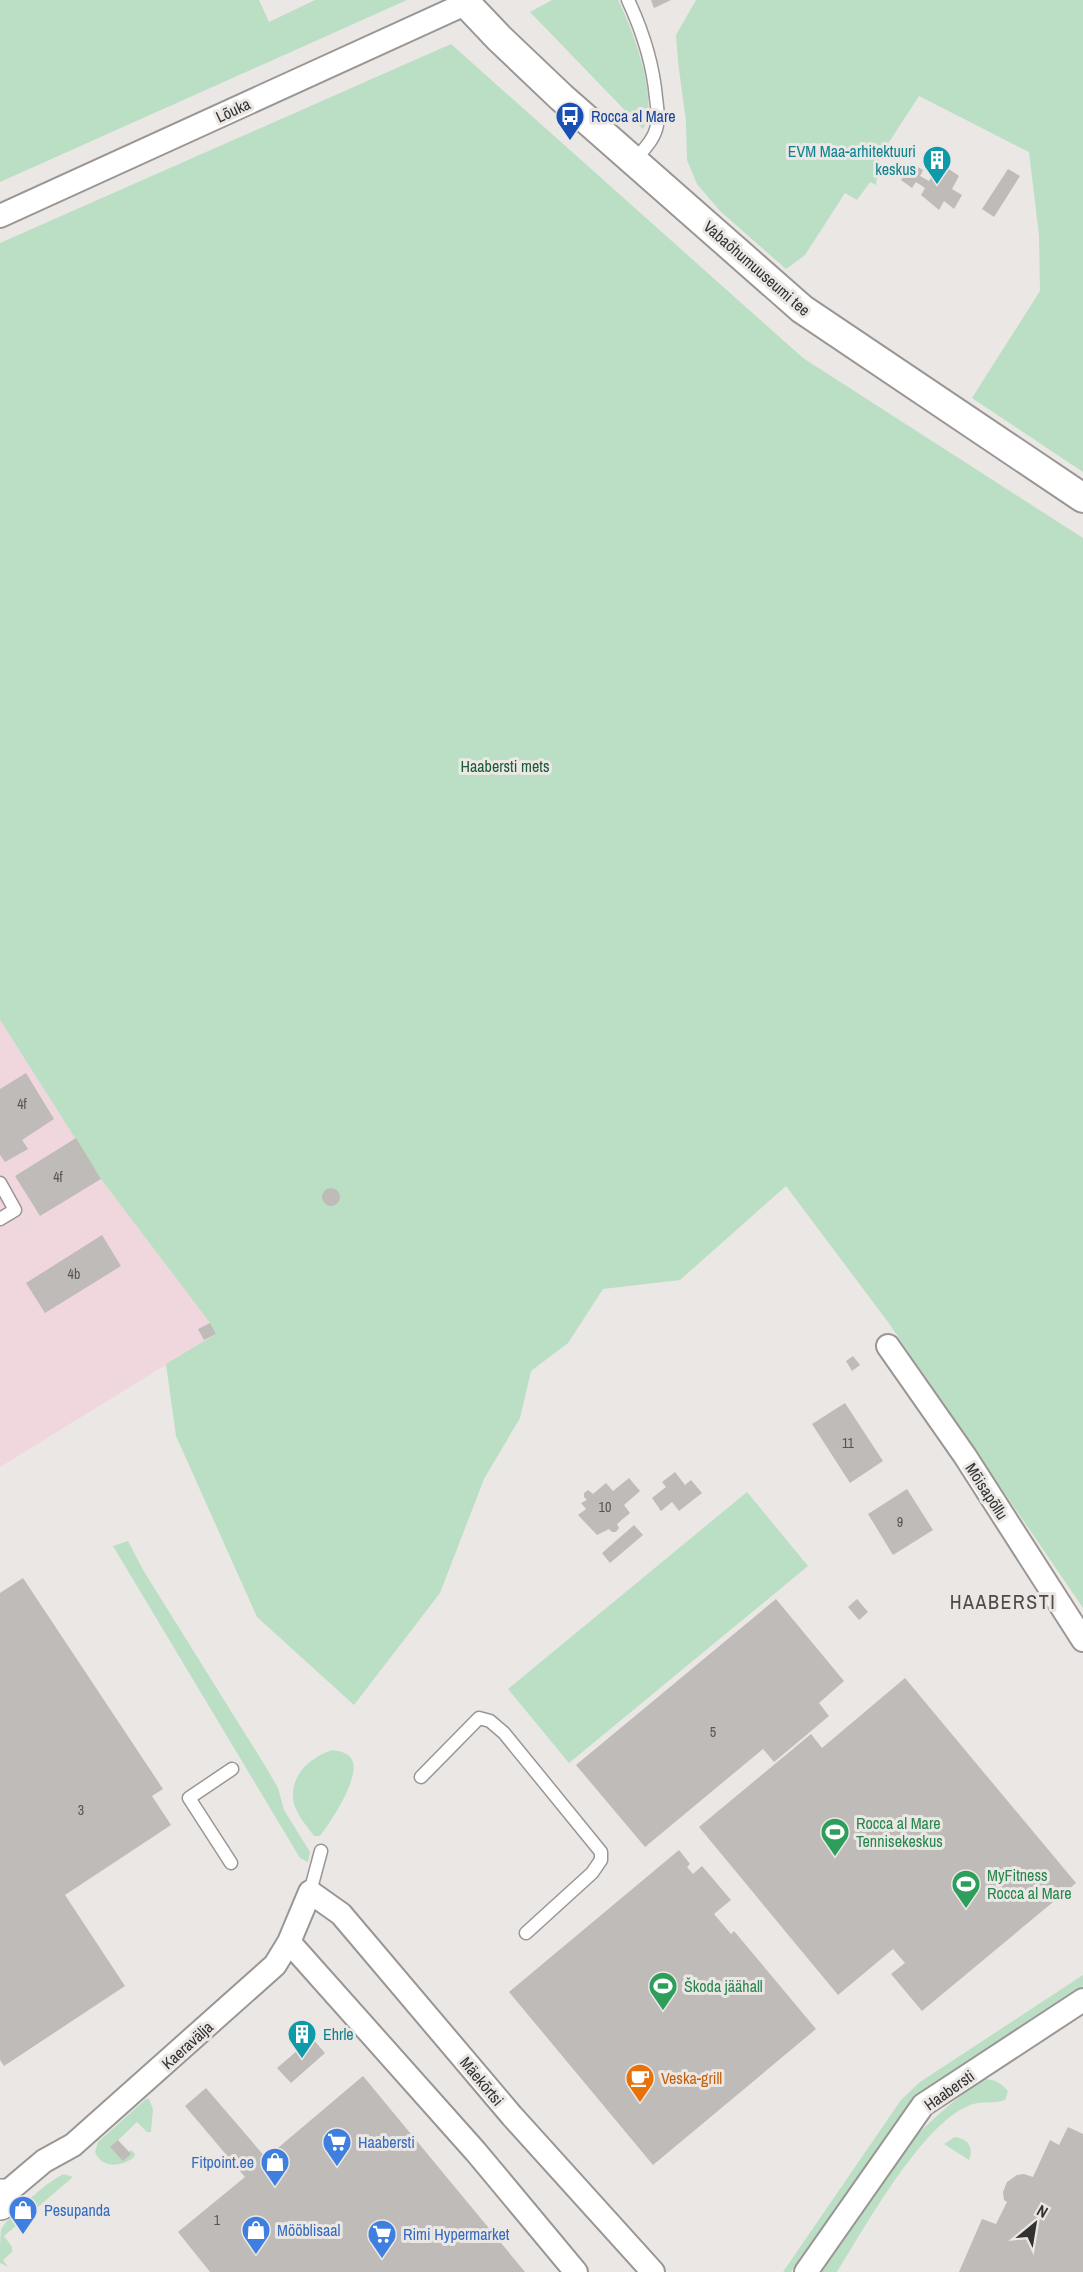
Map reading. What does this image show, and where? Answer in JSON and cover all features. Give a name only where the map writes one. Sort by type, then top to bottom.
[{"type":"street","name":"Vabaõhumuuseumi tee","points":[[467,1],[553,90],[802,309],[1083,498]]},
{"type":"street","name":"Lõuka","points":[[0,216],[467,1]]},
{"type":"street","name":"Mõisapõllu","points":[[888,1346],[965,1456],[1083,1640]]},
{"type":"street","name":"Kaeravälja","points":[[1,2199],[44,2161],[73,2145],[275,1965],[289,1942],[310,1892]]},
{"type":"street","name":"Mäekõrtsi","points":[[310,1892],[342,1914],[512,2116],[653,2272]]},
{"type":"street","points":[[289,1942],[476,2152],[576,2272]]},
{"type":"street","name":"Haabersti","points":[[806,2272],[923,2105],[1083,2000]]},
{"type":"lane","points":[[628,0],[640,27],[653,70],[658,113],[657,126],[650,142],[634,160]]},
{"type":"lane","points":[[0,1183],[15,1210],[0,1219]]},
{"type":"lane","points":[[421,1777],[479,1718],[490,1720],[504,1733],[601,1852],[601,1860],[592,1873],[526,1933]]},
{"type":"lane","points":[[231,1863],[189,1798],[232,1769]]},
{"type":"lane","name":"Kaeravälja","points":[[310,1892],[321,1851]]},
{"type":"shaded area","points":[[0,1020],[101,1179],[216,1334],[0,1467]]},
{"type":"green space","points":[[0,0],[259,0],[269,22],[315,0],[407,0],[0,182]]},
{"type":"green space","points":[[552,0],[618,0],[637,45],[646,83],[647,117],[643,129],[530,12]]},
{"type":"green space","points":[[696,0],[1083,0],[1083,472],[972,398],[1040,291],[1039,235],[1029,152],[919,96],[880,156],[876,185],[870,182],[857,200],[845,193],[805,255],[786,269],[720,211],[697,184],[687,160],[686,121],[676,35]]},
{"type":"green space","name":"Haabersti mets","points":[[451,44],[803,358],[1083,538],[1083,1608],[888,1322],[786,1186],[680,1280],[603,1289],[568,1343],[531,1371],[520,1418],[484,1479],[440,1593],[354,1705],[257,1617],[176,1436],[166,1364],[216,1334],[101,1179],[0,1020],[0,243]]},
{"type":"green space","points":[[747,1492],[808,1566],[569,1763],[508,1689]]},
{"type":"green space","points":[[128,1541],[143,1570],[278,1788],[284,1810],[310,1852],[308,1862],[300,1858],[113,1546]]},
{"type":"green space","points":[[332,1750],[349,1756],[354,1768],[343,1799],[320,1836],[314,1836],[296,1808],[293,1789],[299,1774],[310,1762]]},
{"type":"green space","points":[[1083,1975],[1083,1986],[917,2095],[904,2110],[791,2272],[783,2272],[901,2100],[920,2082]]},
{"type":"green space","points":[[981,2079],[993,2080],[1002,2085],[1008,2091],[1005,2100],[973,2104],[954,2114],[935,2131],[897,2178],[837,2272],[818,2272],[901,2153],[947,2107]]},
{"type":"green space","points":[[146,2099],[149,2099],[153,2109],[151,2132],[147,2132],[137,2122],[111,2147],[129,2152],[131,2150],[135,2154],[134,2157],[124,2163],[113,2165],[98,2158],[95,2152],[98,2142]]},
{"type":"green space","points":[[955,2137],[969,2144],[971,2151],[969,2160],[944,2144]]},
{"type":"green space","points":[[64,2174],[73,2177],[4,2236],[12,2247],[12,2252],[3,2260],[8,2267],[0,2263],[1,2230],[5,2224],[39,2190]]},
{"type":"building","points":[[651,0],[671,0],[654,8]]},
{"type":"building","name":"EVM Maa-arhitektuuri keskus","points":[[911,163],[923,170],[920,176],[929,181],[940,163],[959,176],[952,189],[962,195],[954,209],[944,201],[939,210],[921,195],[925,188],[916,182],[912,188],[901,180]]},
{"type":"building","points":[[1008,169],[1020,176],[994,217],[982,209]]},
{"type":"building","points":[[26,1073],[54,1119],[22,1140],[28,1149],[5,1162],[0,1155],[0,1089]]},
{"type":"building","points":[[76,1138],[101,1179],[40,1216],[15,1176]]},
{"type":"building","points":[[331,1188],[339,1193],[340,1197],[335,1205],[331,1206],[323,1201],[322,1197],[327,1189]]},
{"type":"building","points":[[102,1235],[121,1266],[45,1313],[26,1283]]},
{"type":"building","points":[[210,1323],[216,1334],[204,1340],[198,1329]]},
{"type":"building","points":[[853,1356],[860,1365],[852,1371],[846,1361]]},
{"type":"building","points":[[845,1403],[883,1461],[850,1483],[812,1424]]},
{"type":"building","points":[[675,1472],[685,1485],[691,1480],[702,1493],[679,1511],[672,1502],[661,1511],[652,1498],[666,1487],[662,1482]]},
{"type":"building","points":[[629,1478],[640,1491],[624,1505],[630,1513],[617,1524],[619,1528],[616,1532],[609,1529],[597,1535],[578,1515],[586,1509],[581,1503],[587,1500],[584,1493],[588,1490],[593,1494],[606,1483],[613,1491]]},
{"type":"building","points":[[907,1489],[933,1530],[893,1555],[868,1514]]},
{"type":"building","points":[[634,1525],[643,1535],[610,1563],[602,1553]]},
{"type":"building","points":[[23,1578],[163,1789],[152,1796],[171,1825],[65,1895],[125,1986],[4,2066],[0,2060],[0,1593]]},
{"type":"building","points":[[776,1599],[844,1681],[819,1703],[829,1716],[774,1762],[763,1749],[645,1847],[576,1765]]},
{"type":"building","points":[[857,1599],[868,1612],[859,1620],[848,1607]]},
{"type":"building","points":[[905,1678],[1076,1883],[922,2011],[891,1974],[905,1963],[893,1949],[838,1995],[699,1827],[811,1734],[822,1748]]},
{"type":"building","name":"Škoda jäähall","points":[[679,1850],[690,1864],[687,1867],[693,1874],[702,1866],[731,1900],[714,1914],[731,1934],[734,1931],[816,2029],[653,2165],[509,1992]]},
{"type":"building","name":"Ehrle","points":[[312,2038],[325,2053],[291,2083],[277,2068]]},
{"type":"building","name":"Haabersti","points":[[363,2076],[525,2272],[210,2272],[178,2232],[245,2177],[185,2106],[206,2088],[266,2158]]},
{"type":"building","points":[[1068,2127],[1083,2134],[1083,2272],[959,2272],[982,2219],[996,2224],[1007,2202],[1004,2200],[1003,2192],[1007,2182],[1017,2175],[1024,2174],[1033,2177],[1050,2140],[1059,2145]]},
{"type":"building","points":[[118,2140],[131,2154],[123,2161],[110,2147]]},
{"type":"place","name":"Rocca al Mare","points":[[570,142]]},
{"type":"place","name":"EVM Maa-arhitektuuri keskus","points":[[937,186]]},
{"type":"place","name":"Rocca al Mare Tennisekeskus","points":[[835,1858]]},
{"type":"place","name":"MyFitness Rocca al Mare","points":[[966,1910]]},
{"type":"place","name":"Škoda jäähall","points":[[663,2012]]},
{"type":"place","name":"Ehrle","points":[[302,2060]]},
{"type":"place","name":"Veska-grill","points":[[640,2104]]},
{"type":"place","name":"Haabersti","points":[[337,2168]]},
{"type":"place","name":"Fitpoint.ee","points":[[275,2188]]},
{"type":"place","name":"Pesupanda","points":[[23,2236]]},
{"type":"place","name":"Mööblisaal","points":[[256,2256]]},
{"type":"place","name":"Rimi Hypermarket","points":[[382,2260]]},
{"type":"district","name":"HAABERSTI","points":[[1003,1601]]}]
